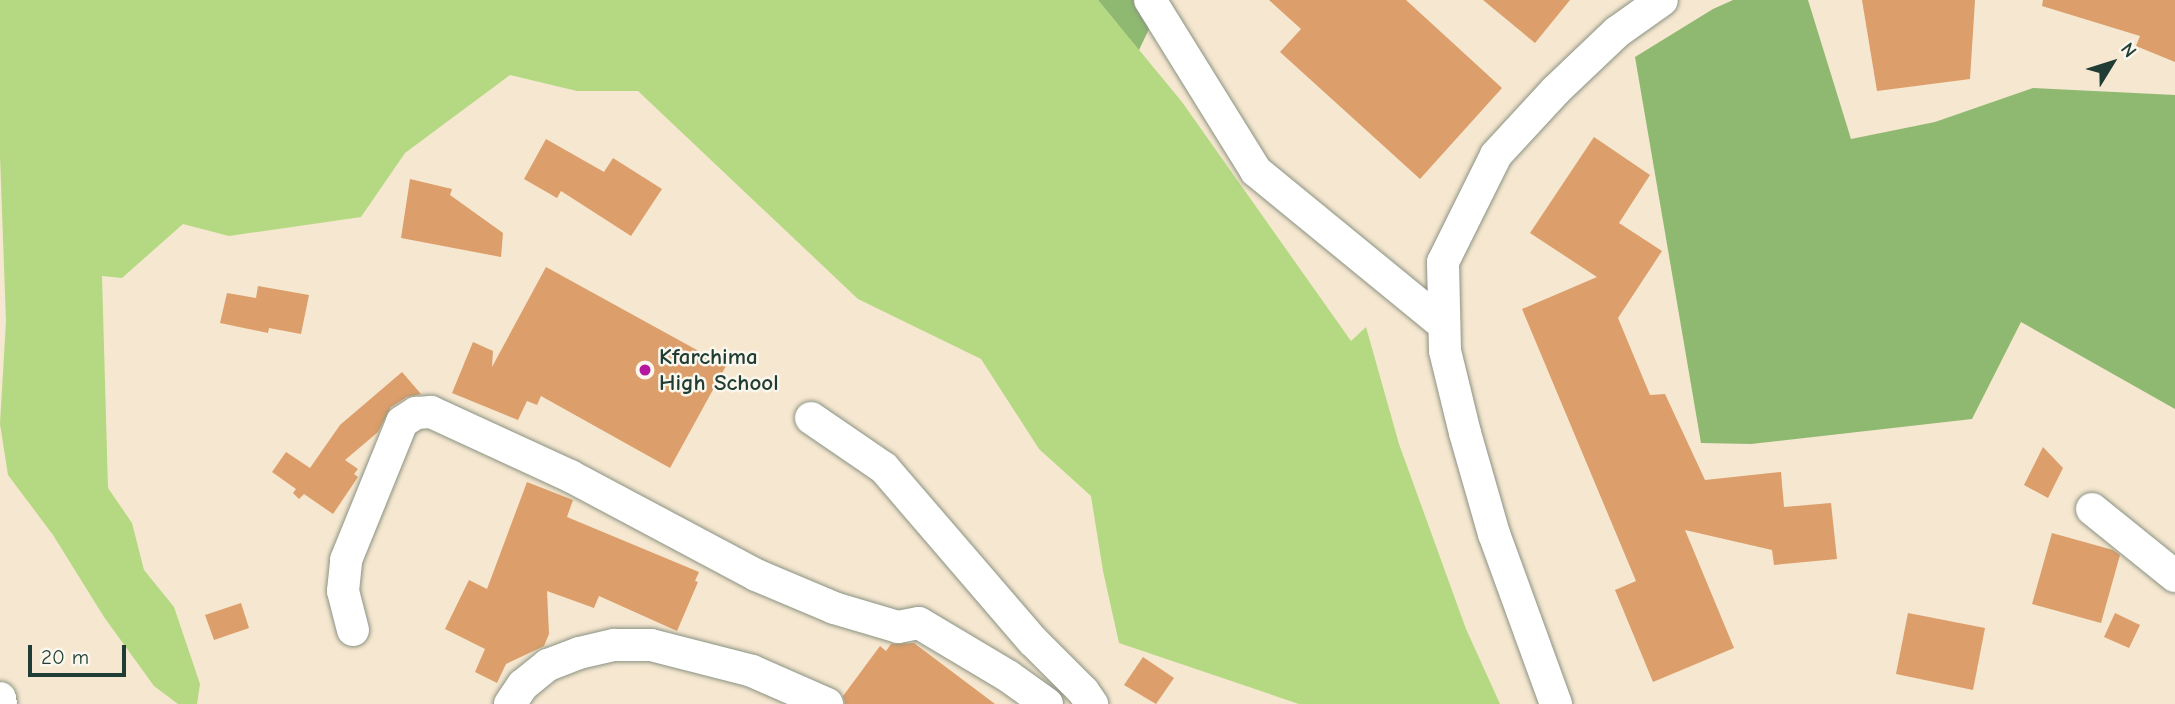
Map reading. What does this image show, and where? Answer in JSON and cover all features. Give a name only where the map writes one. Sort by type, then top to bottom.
[{"type":"street","points":[[1150,0],[1256,171],[1444,325]]},
{"type":"street","points":[[1556,704],[1494,534],[1445,351],[1443,262],[1496,155],[1556,90],[1617,32],[1662,0]]},
{"type":"street","points":[[353,630],[343,591],[346,560],[402,422],[416,413],[430,412],[570,476],[756,575],[834,608],[898,627],[919,624],[1008,676],[1047,704]]},
{"type":"street","points":[[811,418],[884,468],[1033,641],[1083,691],[1092,704]]},
{"type":"street","points":[[2092,509],[2175,576]]},
{"type":"street","points":[[510,704],[523,685],[548,665],[579,653],[614,645],[651,645],[752,671],[827,704]]},
{"type":"street","points":[[0,698],[1,704]]},
{"type":"green space","points":[[0,0],[1098,0],[1182,102],[1351,341],[1366,327],[1399,444],[1466,629],[1500,704],[1299,704],[1119,643],[1103,571],[1091,496],[1039,449],[981,359],[858,299],[638,91],[577,91],[510,75],[405,153],[361,217],[229,236],[183,224],[122,278],[102,276],[108,488],[132,523],[144,570],[174,607],[200,684],[197,704],[178,704],[154,686],[104,617],[53,535],[8,475],[0,424],[6,321],[0,156]]},
{"type":"green space","points":[[1098,0],[1163,0],[1139,50]]},
{"type":"green space","points":[[1733,0],[1808,0],[1851,139],[1935,122],[2033,88],[2175,95],[2175,409],[2021,322],[1972,419],[1751,444],[1701,443],[1635,57],[1713,9]]},
{"type":"building","points":[[1269,0],[1406,0],[1502,88],[1420,179],[1280,52],[1301,29]]},
{"type":"building","points":[[1483,0],[1570,0],[1535,43]]},
{"type":"building","points":[[1862,0],[1975,0],[1970,79],[1877,91]]},
{"type":"building","points":[[2043,0],[2175,0],[2175,62],[2136,46],[2140,36],[2042,6]]},
{"type":"building","points":[[1594,137],[1650,175],[1619,223],[1662,251],[1618,318],[1650,395],[1665,394],[1705,480],[1781,472],[1784,507],[1831,503],[1837,559],[1774,565],[1772,550],[1685,530],[1734,648],[1653,682],[1615,590],[1636,581],[1522,309],[1597,277],[1530,233]]},
{"type":"building","points":[[546,139],[604,172],[613,158],[662,189],[631,236],[561,191],[557,198],[524,179]]},
{"type":"building","points":[[410,179],[452,189],[450,195],[503,233],[501,257],[401,238]]},
{"type":"building","name":"Kfarchima High School","points":[[546,267],[726,366],[670,468],[541,396],[537,405],[527,401],[518,420],[452,393],[473,342],[493,351],[492,367]]},
{"type":"building","points":[[258,286],[309,295],[301,334],[269,328],[268,333],[220,323],[227,293],[256,298]]},
{"type":"building","points":[[402,372],[421,394],[407,397],[391,407],[378,432],[345,460],[358,469],[354,474],[358,477],[333,514],[304,494],[299,499],[293,493],[296,489],[272,472],[286,452],[310,468],[340,425]]},
{"type":"building","points":[[2043,447],[2063,468],[2048,498],[2024,485]]},
{"type":"building","points":[[527,482],[573,500],[567,517],[699,572],[695,581],[698,582],[677,631],[599,596],[594,608],[547,591],[549,634],[544,646],[506,664],[497,683],[475,672],[485,649],[445,629],[469,580],[487,589]]},
{"type":"building","points":[[2052,533],[2113,550],[2120,555],[2101,623],[2032,604]]},
{"type":"building","points":[[241,603],[249,628],[214,640],[205,615]]},
{"type":"building","points":[[1908,613],[1985,628],[1973,690],[1896,674]]},
{"type":"building","points":[[2115,613],[2140,625],[2129,648],[2104,637]]},
{"type":"building","points":[[914,643],[995,704],[845,704],[843,696],[880,646],[886,651],[891,644]]},
{"type":"building","points":[[1143,657],[1174,678],[1156,704],[1124,685]]},
{"type":"place","name":"Kfarchima High School","points":[[645,370]]}]
